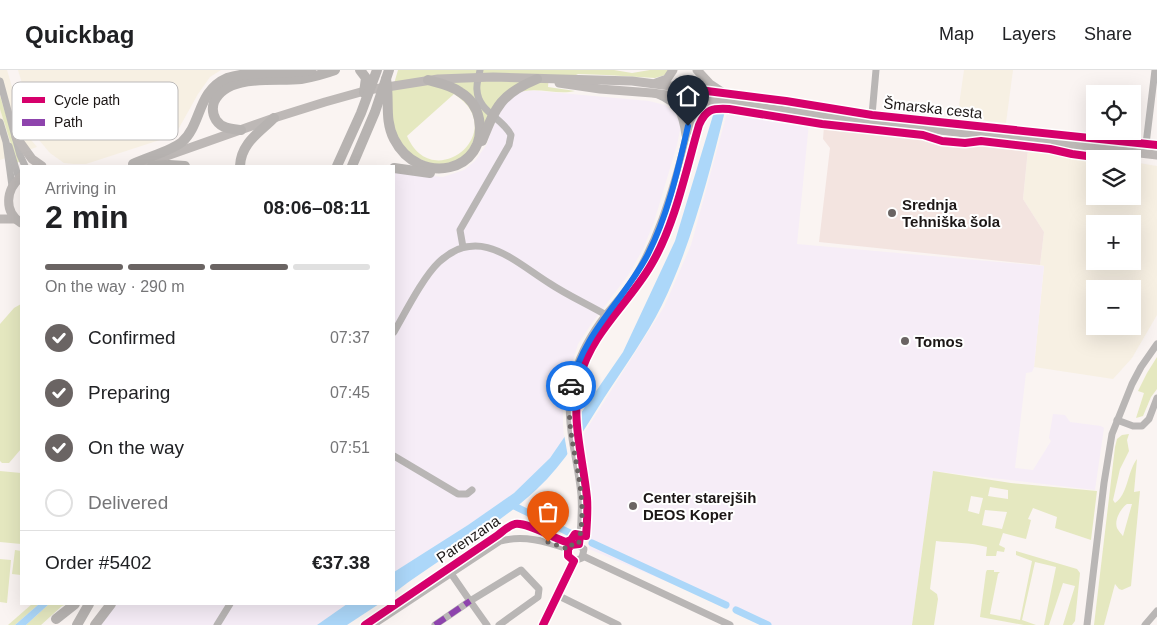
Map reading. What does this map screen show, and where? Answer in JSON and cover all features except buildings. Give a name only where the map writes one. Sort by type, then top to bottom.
[{"type":"highway","points":[[136,165],[182,142],[190,131],[204,100],[218,83],[236,74],[311,70]]},
{"type":"highway","points":[[241,130],[221,125],[214,115],[213,105],[215,100],[228,87],[247,81],[304,78],[335,70]]},
{"type":"highway","points":[[360,70],[366,81],[361,103],[361,113]]},
{"type":"highway","points":[[337,165],[361,113],[377,70]]},
{"type":"highway","points":[[388,75],[387,115],[391,132],[401,150],[422,166],[432,169],[443,169],[460,163],[473,151],[478,138],[498,106],[508,95],[538,79]]},
{"type":"highway","points":[[352,165],[372,120],[388,75]]},
{"type":"highway","points":[[428,80],[452,87],[469,99],[488,122]]},
{"type":"highway","points":[[240,165],[240,159],[247,144],[274,118]]},
{"type":"highway","points":[[395,168],[440,174],[455,170],[467,163],[478,152],[488,122]]},
{"type":"highway","points":[[56,619],[73,605]]},
{"type":"highway","points":[[77,625],[88,605]]},
{"type":"highway","points":[[94,625],[104,605]]},
{"type":"highway","points":[[94,625],[110,605]]},
{"type":"main road","points":[[653,88],[667,78],[673,70]]},
{"type":"main road","points":[[692,70],[695,94]]},
{"type":"main road","points":[[697,70],[722,97]]},
{"type":"main road","name":"Šmarska cesta","points":[[137,165],[274,118],[368,90],[428,80],[476,77],[632,81],[653,88],[695,94],[786,101],[872,115],[1157,145]]},
{"type":"main road","name":"Šmarska cesta","points":[[722,97],[852,120],[1157,155]]},
{"type":"main road","points":[[18,140],[32,159],[41,165]]},
{"type":"main road","points":[[0,204],[8,198],[17,181]]},
{"type":"main road","points":[[17,181],[13,203],[17,217]]},
{"type":"main road","points":[[8,198],[8,204],[17,217]]},
{"type":"main road","points":[[0,213],[17,217]]},
{"type":"main road","points":[[0,219],[17,217]]},
{"type":"street","points":[[463,247],[460,230],[511,140],[509,130],[488,122],[478,95],[477,86],[480,70]]},
{"type":"street","points":[[872,115],[876,70]]},
{"type":"street","points":[[1146,144],[1155,70]]},
{"type":"street","points":[[0,81],[12,123]]},
{"type":"street","points":[[653,88],[670,101],[681,113],[685,141]]},
{"type":"street","points":[[584,556],[584,549],[579,544],[582,509],[581,494],[570,438],[571,386],[578,361],[586,346],[631,282],[648,253],[668,201],[685,141],[695,94]]},
{"type":"street","points":[[685,141],[701,110],[722,97]]},
{"type":"street","points":[[0,122],[6,142],[9,145],[17,181]]},
{"type":"street","points":[[17,140],[25,165]]},
{"type":"street","points":[[395,330],[434,267],[452,251],[474,245],[503,253],[551,284],[606,315]]},
{"type":"street","points":[[1088,625],[1104,483],[1112,434],[1132,384],[1157,344]]},
{"type":"street","points":[[1117,420],[1133,426],[1142,426],[1149,419],[1157,398]]},
{"type":"street","points":[[395,457],[458,494],[467,494],[472,490]]},
{"type":"street","points":[[373,625],[450,572],[500,541],[512,538],[536,539],[568,549]]},
{"type":"street","points":[[574,561],[568,556],[568,549],[571,545],[579,544]]},
{"type":"street","points":[[543,625],[574,561],[584,556]]},
{"type":"street","points":[[584,556],[726,624]]},
{"type":"street","points":[[435,625],[521,570],[539,589],[538,597],[500,624]]},
{"type":"street","points":[[450,572],[487,625]]},
{"type":"street","points":[[561,597],[618,625]]},
{"type":"street","points":[[217,625],[229,605]]},
{"type":"street","points":[[1145,625],[1157,611]]},
{"type":"shaded area","points":[[0,70],[7,70],[12,87],[12,140],[31,140],[37,147],[0,160]]},
{"type":"shaded area","points":[[18,70],[221,70],[210,77],[178,129],[178,82],[22,82]]},
{"type":"shaded area","points":[[964,70],[1013,70],[1006,123],[987,121],[964,113],[959,105]]},
{"type":"shaded area","points":[[527,90],[649,101],[665,105],[676,114],[681,125],[677,145],[654,222],[643,249],[629,274],[578,344],[566,382],[563,400],[564,438],[550,458],[514,493],[395,571],[395,172],[443,177],[464,170],[475,161],[487,144],[492,129],[506,102],[519,92]]},
{"type":"shaded area","points":[[727,113],[809,123],[797,244],[1044,266],[1034,367],[1032,372],[1026,373],[1015,468],[1033,470],[1051,441],[1049,438],[1053,414],[1065,415],[1070,422],[1104,428],[1095,490],[933,471],[912,625],[770,625],[589,549],[592,511],[581,438],[664,307],[691,245]]},
{"type":"shaded area","points":[[824,126],[925,137],[945,142],[1028,149],[1023,199],[1044,232],[1040,265],[819,242],[830,148],[823,139]]},
{"type":"shaded area","points":[[39,140],[160,140],[86,164],[64,163],[50,153]]},
{"type":"shaded area","points":[[1028,149],[1086,159],[1086,205],[1141,205],[1141,163],[1157,166],[1157,315],[1132,358],[1113,379],[1034,367],[1044,266],[1040,265],[1044,232],[1023,199]]},
{"type":"shaded area","points":[[114,605],[346,605],[317,625],[101,625]]},
{"type":"green space","points":[[398,70],[614,70],[632,73],[650,70],[669,70],[665,75],[655,78],[578,74],[574,76],[549,75],[548,87],[575,91],[528,90],[514,95],[475,137],[468,153],[453,163],[435,166],[409,154],[397,136],[391,115],[391,94]],"holes":[[[454,94],[470,109],[475,125],[471,139],[462,151],[449,159],[433,160],[419,153],[407,136]]]},
{"type":"green space","points":[[0,96],[20,161],[17,163],[0,109]]},
{"type":"green space","points":[[20,305],[20,450],[9,463],[2,463],[0,461],[0,324],[14,308]]},
{"type":"green space","points":[[1157,357],[1157,389],[1151,397],[1143,416],[1136,418],[1144,393],[1138,391]]},
{"type":"green space","points":[[1129,434],[1127,440],[1129,451],[1120,469],[1113,500],[1115,503],[1123,495],[1131,470],[1137,459],[1134,492],[1140,491],[1131,586],[1122,590],[1115,584],[1104,625],[1094,625],[1115,447],[1117,439],[1122,435]],"holes":[[[1127,504],[1132,504],[1123,536],[1117,528],[1117,518],[1120,511]]]},
{"type":"green space","points":[[0,471],[20,473],[20,544],[0,542]]},
{"type":"green space","points":[[933,471],[1011,483],[1097,491],[1091,540],[1055,528],[1057,517],[1033,508],[1028,519],[1031,520],[1026,539],[1003,533],[999,545],[1005,548],[1004,552],[997,551],[996,556],[986,556],[987,547],[981,545],[936,541],[930,589],[937,594],[938,599],[934,625],[912,625]],"holes":[[[990,487],[1008,490],[1008,499],[988,496]],[[971,496],[983,498],[979,514],[968,511]],[[985,510],[1007,512],[1002,529],[982,525]]]},
{"type":"green space","points":[[15,550],[20,551],[20,575],[12,574]]},
{"type":"green space","points":[[1016,551],[1077,569],[1080,573],[1075,621],[1072,625],[1063,625],[1075,586],[1063,583],[1049,625],[1044,625],[1056,567],[1035,562],[1022,620],[1036,625],[1024,625],[980,617],[986,572],[987,570],[994,570],[994,572],[1000,572],[990,614],[1020,620],[1032,561],[1016,555]]},
{"type":"green space","points":[[0,559],[11,560],[7,603],[0,602]]},
{"type":"green space","points":[[31,605],[38,605],[15,625],[8,625]]},
{"type":"green space","points":[[48,605],[65,605],[41,625],[26,625]]},
{"type":"water","points":[[725,111],[706,185],[682,259],[662,305],[649,329],[574,446],[537,489],[503,517],[395,592],[395,571],[514,493],[550,458],[623,352],[675,241],[714,112]]},
{"type":"water","points":[[38,605],[48,605],[26,625],[15,625]]},
{"type":"water","points":[[346,605],[377,605],[347,625],[317,625]]},
{"type":"pier","points":[[579,412],[581,438],[568,457],[564,434]]},
{"type":"waterway","points":[[510,504],[570,533]]},
{"type":"waterway","points":[[592,543],[726,605]]},
{"type":"waterway","points":[[736,610],[768,625]]},
{"type":"marked path","points":[[435,625],[470,601]]},
{"type":"cycle path","points":[[707,91],[872,115],[1157,145]]},
{"type":"cycle path","name":"Parenzana","points":[[395,605],[512,525],[526,525],[566,542],[571,540],[575,534],[586,536],[587,498],[578,438],[576,407],[580,377],[585,361],[601,332],[642,279],[667,233],[699,125],[704,116],[710,111],[714,109],[729,109],[822,124],[923,135],[942,141],[965,143],[981,141],[1050,149],[1086,156]]},
{"type":"cycle path","points":[[543,625],[574,561],[568,556],[568,549],[571,545],[579,544],[580,535]]},
{"type":"cycle path","name":"Parenzana","points":[[365,625],[395,605]]},
{"type":"way so far","points":[[548,542],[568,549],[571,545],[579,544],[582,509],[581,494],[570,438],[569,398],[571,386]]},
{"type":"place","name":"Srednja Tehniška šola","points":[[892,213]]},
{"type":"place","name":"Tomos","points":[[905,341]]},
{"type":"place","name":"Center starejših DEOS Koper","points":[[633,506]]},
{"type":"route","points":[[571,386],[578,361],[598,325],[631,282],[648,253],[668,201],[688,126]]}]
